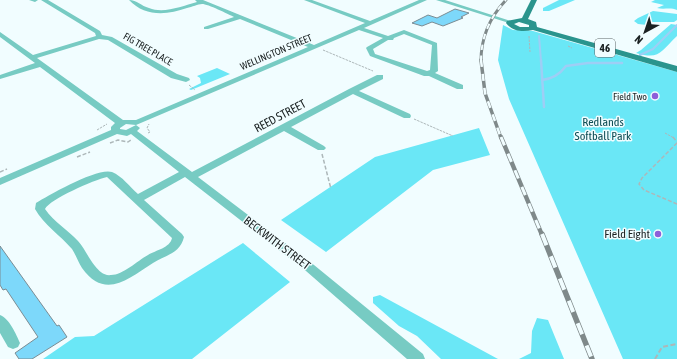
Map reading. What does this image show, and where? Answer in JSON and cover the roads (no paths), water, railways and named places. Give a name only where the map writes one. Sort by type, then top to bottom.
[{"type":"main road","points":[[511,22],[524,21],[534,0]]},
{"type":"main road","name":"46","points":[[524,21],[533,24],[531,29]]},
{"type":"main road","name":"46","points":[[511,22],[511,25],[518,28],[531,29],[677,69]]},
{"type":"street","points":[[33,57],[99,37],[98,32],[44,0]]},
{"type":"street","points":[[132,0],[152,12],[159,13],[167,12],[200,1],[314,47]]},
{"type":"street","points":[[307,0],[371,23]]},
{"type":"street","name":"WELLINGTON STREET","points":[[0,182],[118,127],[122,133],[135,130],[204,94],[424,0]]},
{"type":"street","points":[[439,0],[511,22]]},
{"type":"street","points":[[206,28],[240,17]]},
{"type":"street","points":[[358,28],[384,39]]},
{"type":"street","points":[[392,28],[435,44],[431,70]]},
{"type":"street","points":[[404,32],[384,39],[369,48],[369,52],[372,55],[411,69],[431,70],[460,87]]},
{"type":"street","points":[[0,34],[33,57],[118,127]]},
{"type":"street","name":"FIG TREE PLACE","points":[[99,37],[110,38],[174,76],[186,80]]},
{"type":"street","points":[[0,77],[41,64]]},
{"type":"street","name":"REED STREET","points":[[137,199],[284,127],[380,77]]},
{"type":"street","points":[[352,91],[407,116]]},
{"type":"street","points":[[284,127],[321,148]]},
{"type":"street","name":"BECKWITH STREET","points":[[135,130],[188,175],[310,268],[418,359]]},
{"type":"street","points":[[108,174],[137,199],[176,234],[178,237],[178,242],[171,249],[113,281],[106,281],[98,277],[86,264],[76,245],[40,210],[40,206],[60,194],[108,174]]},
{"type":"street","points":[[0,321],[13,343]]},
{"type":"waterway","points":[[640,55],[653,49],[677,25]]},
{"type":"waterway","points":[[539,36],[541,61]]},
{"type":"waterway","points":[[541,60],[542,80]]},
{"type":"waterway","points":[[542,80],[556,76],[566,66],[588,63],[622,63]]},
{"type":"waterway","points":[[542,80],[544,107]]},
{"type":"railway","points":[[481,60],[481,52],[491,20],[506,0]]},
{"type":"railway","points":[[481,60],[485,93],[501,138]]},
{"type":"railway","points":[[501,137],[542,235]]},
{"type":"railway","points":[[542,234],[592,359]]},
{"type":"place","name":"Field Two","points":[[655,96]]},
{"type":"place","name":"Field Eight","points":[[658,234]]},
{"type":"park label","name":"Redlands Softball Park","points":[[603,129]]}]
